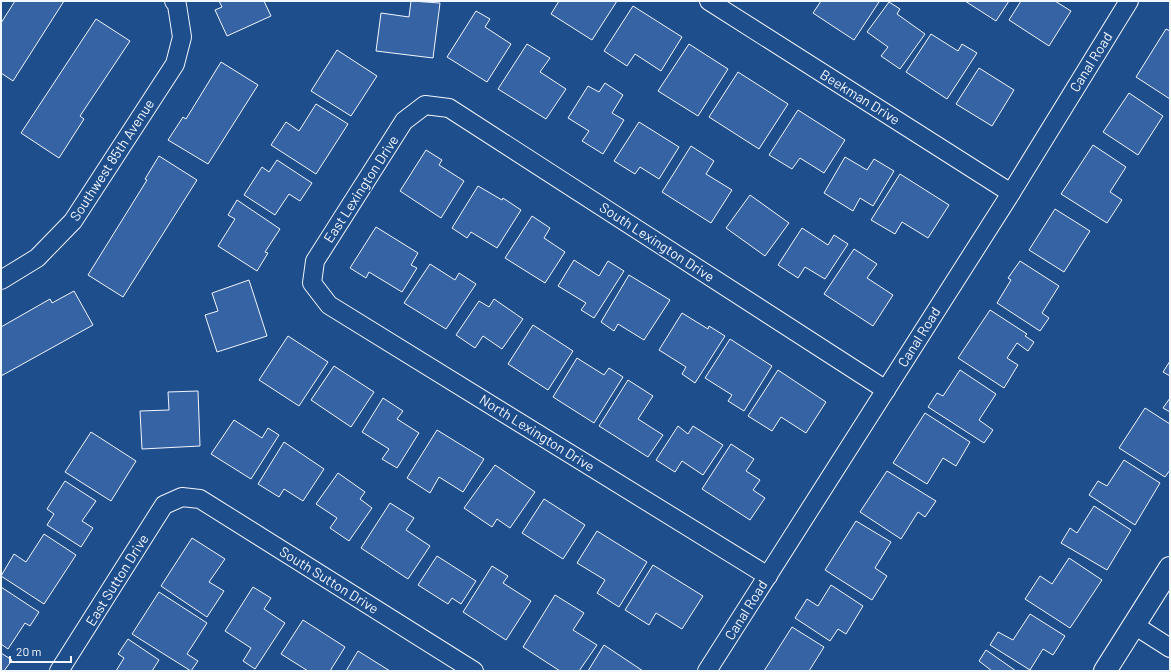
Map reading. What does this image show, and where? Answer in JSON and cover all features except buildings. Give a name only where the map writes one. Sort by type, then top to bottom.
[{"type":"street","name":"Southwest 85th Avenue","points":[[1,280],[37,258],[73,221],[175,64],[182,37],[177,6],[174,1]]},
{"type":"street","name":"Beekman Drive","points":[[709,1],[1011,193]]},
{"type":"street","name":"Canal Road","points":[[707,671],[1011,193],[1129,1]]},
{"type":"street","name":"East Lexington Drive","points":[[312,283],[315,260],[404,121],[425,105]]},
{"type":"street","name":"South Lexington Drive","points":[[425,105],[449,108],[886,390]]},
{"type":"street","name":"North Lexington Drive","points":[[312,283],[329,305],[768,576]]},
{"type":"street","name":"East Sutton Drive","points":[[59,671],[164,505],[182,497]]},
{"type":"street","name":"South Sutton Drive","points":[[182,497],[200,499],[474,671]]},
{"type":"street","points":[[1105,671],[1170,568]]},
{"type":"street","points":[[1134,625],[1170,648]]}]
